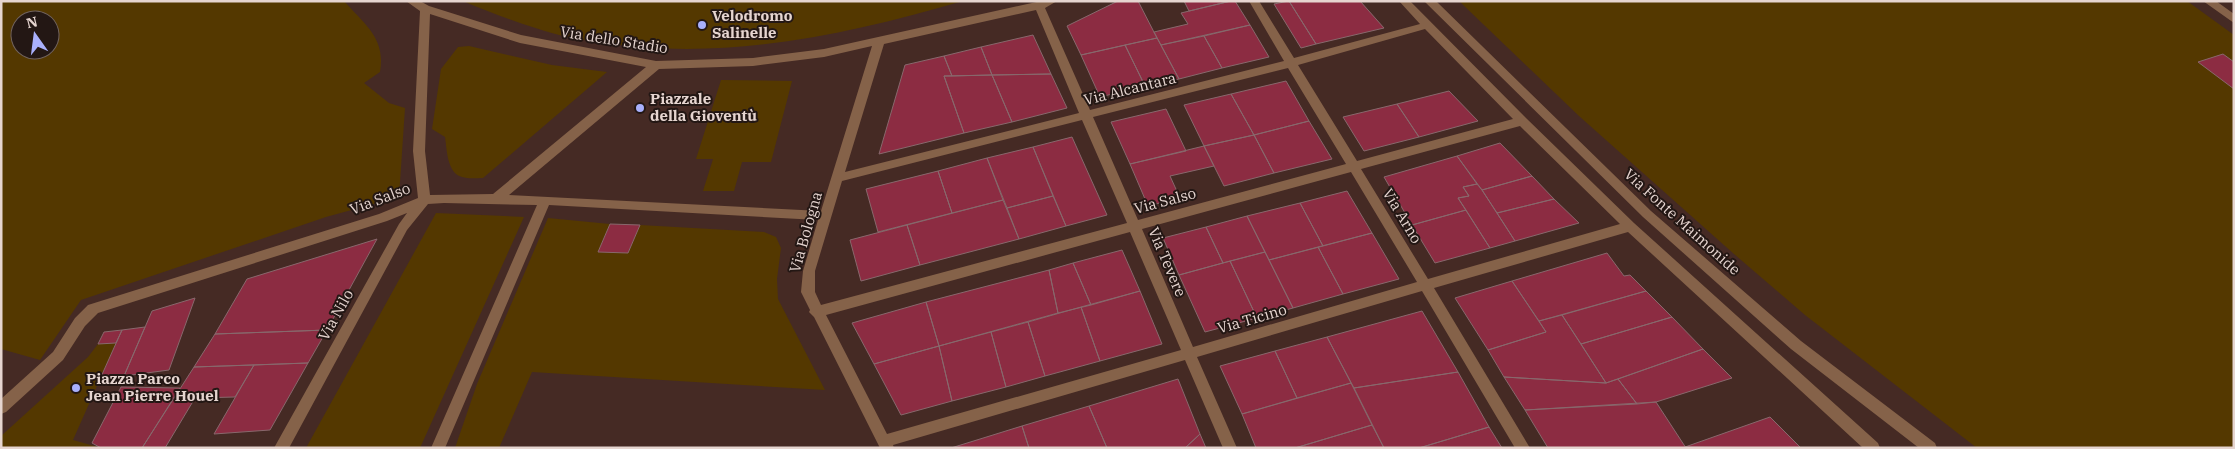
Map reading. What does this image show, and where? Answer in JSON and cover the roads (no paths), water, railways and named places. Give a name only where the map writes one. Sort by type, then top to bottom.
[{"type":"street","name":"Via dello Stadio","points":[[411,1],[425,9],[520,39],[656,64],[753,62],[824,53],[1039,6],[1052,1]]},
{"type":"street","name":"Via Arno","points":[[1254,1],[1522,448]]},
{"type":"street","points":[[1404,1],[1522,121],[1630,226],[1873,448]]},
{"type":"street","name":"Via Fonte Maimonide","points":[[1429,1],[1646,214],[1796,346],[1930,448]]},
{"type":"street","points":[[2208,1],[2234,19]]},
{"type":"street","name":"Via Tevere","points":[[1039,6],[1230,448]]},
{"type":"street","points":[[424,200],[419,151],[425,9]]},
{"type":"street","name":"Via Alcantara","points":[[838,178],[1291,63],[1428,25]]},
{"type":"street","name":"Via Bologna","points":[[879,42],[809,271],[808,292],[816,312],[885,445]]},
{"type":"street","points":[[497,198],[656,64]]},
{"type":"street","name":"Via Salso","points":[[816,312],[1522,121]]},
{"type":"street","name":"Via Salso","points":[[1,408],[58,356],[80,322],[93,309],[383,218],[424,200],[497,198],[826,216]]},
{"type":"street","name":"Via Nilo","points":[[281,448],[404,227],[424,200]]},
{"type":"street","points":[[438,448],[545,200]]},
{"type":"street","name":"Via Ticino","points":[[885,445],[1189,354],[1630,226]]},
{"type":"place","name":"Velodromo Salinelle","points":[[702,25]]},
{"type":"place","name":"Piazzale della Gioventù","points":[[640,108]]},
{"type":"place","name":"Piazza Parco Jean Pierre Houel","points":[[76,388]]}]
